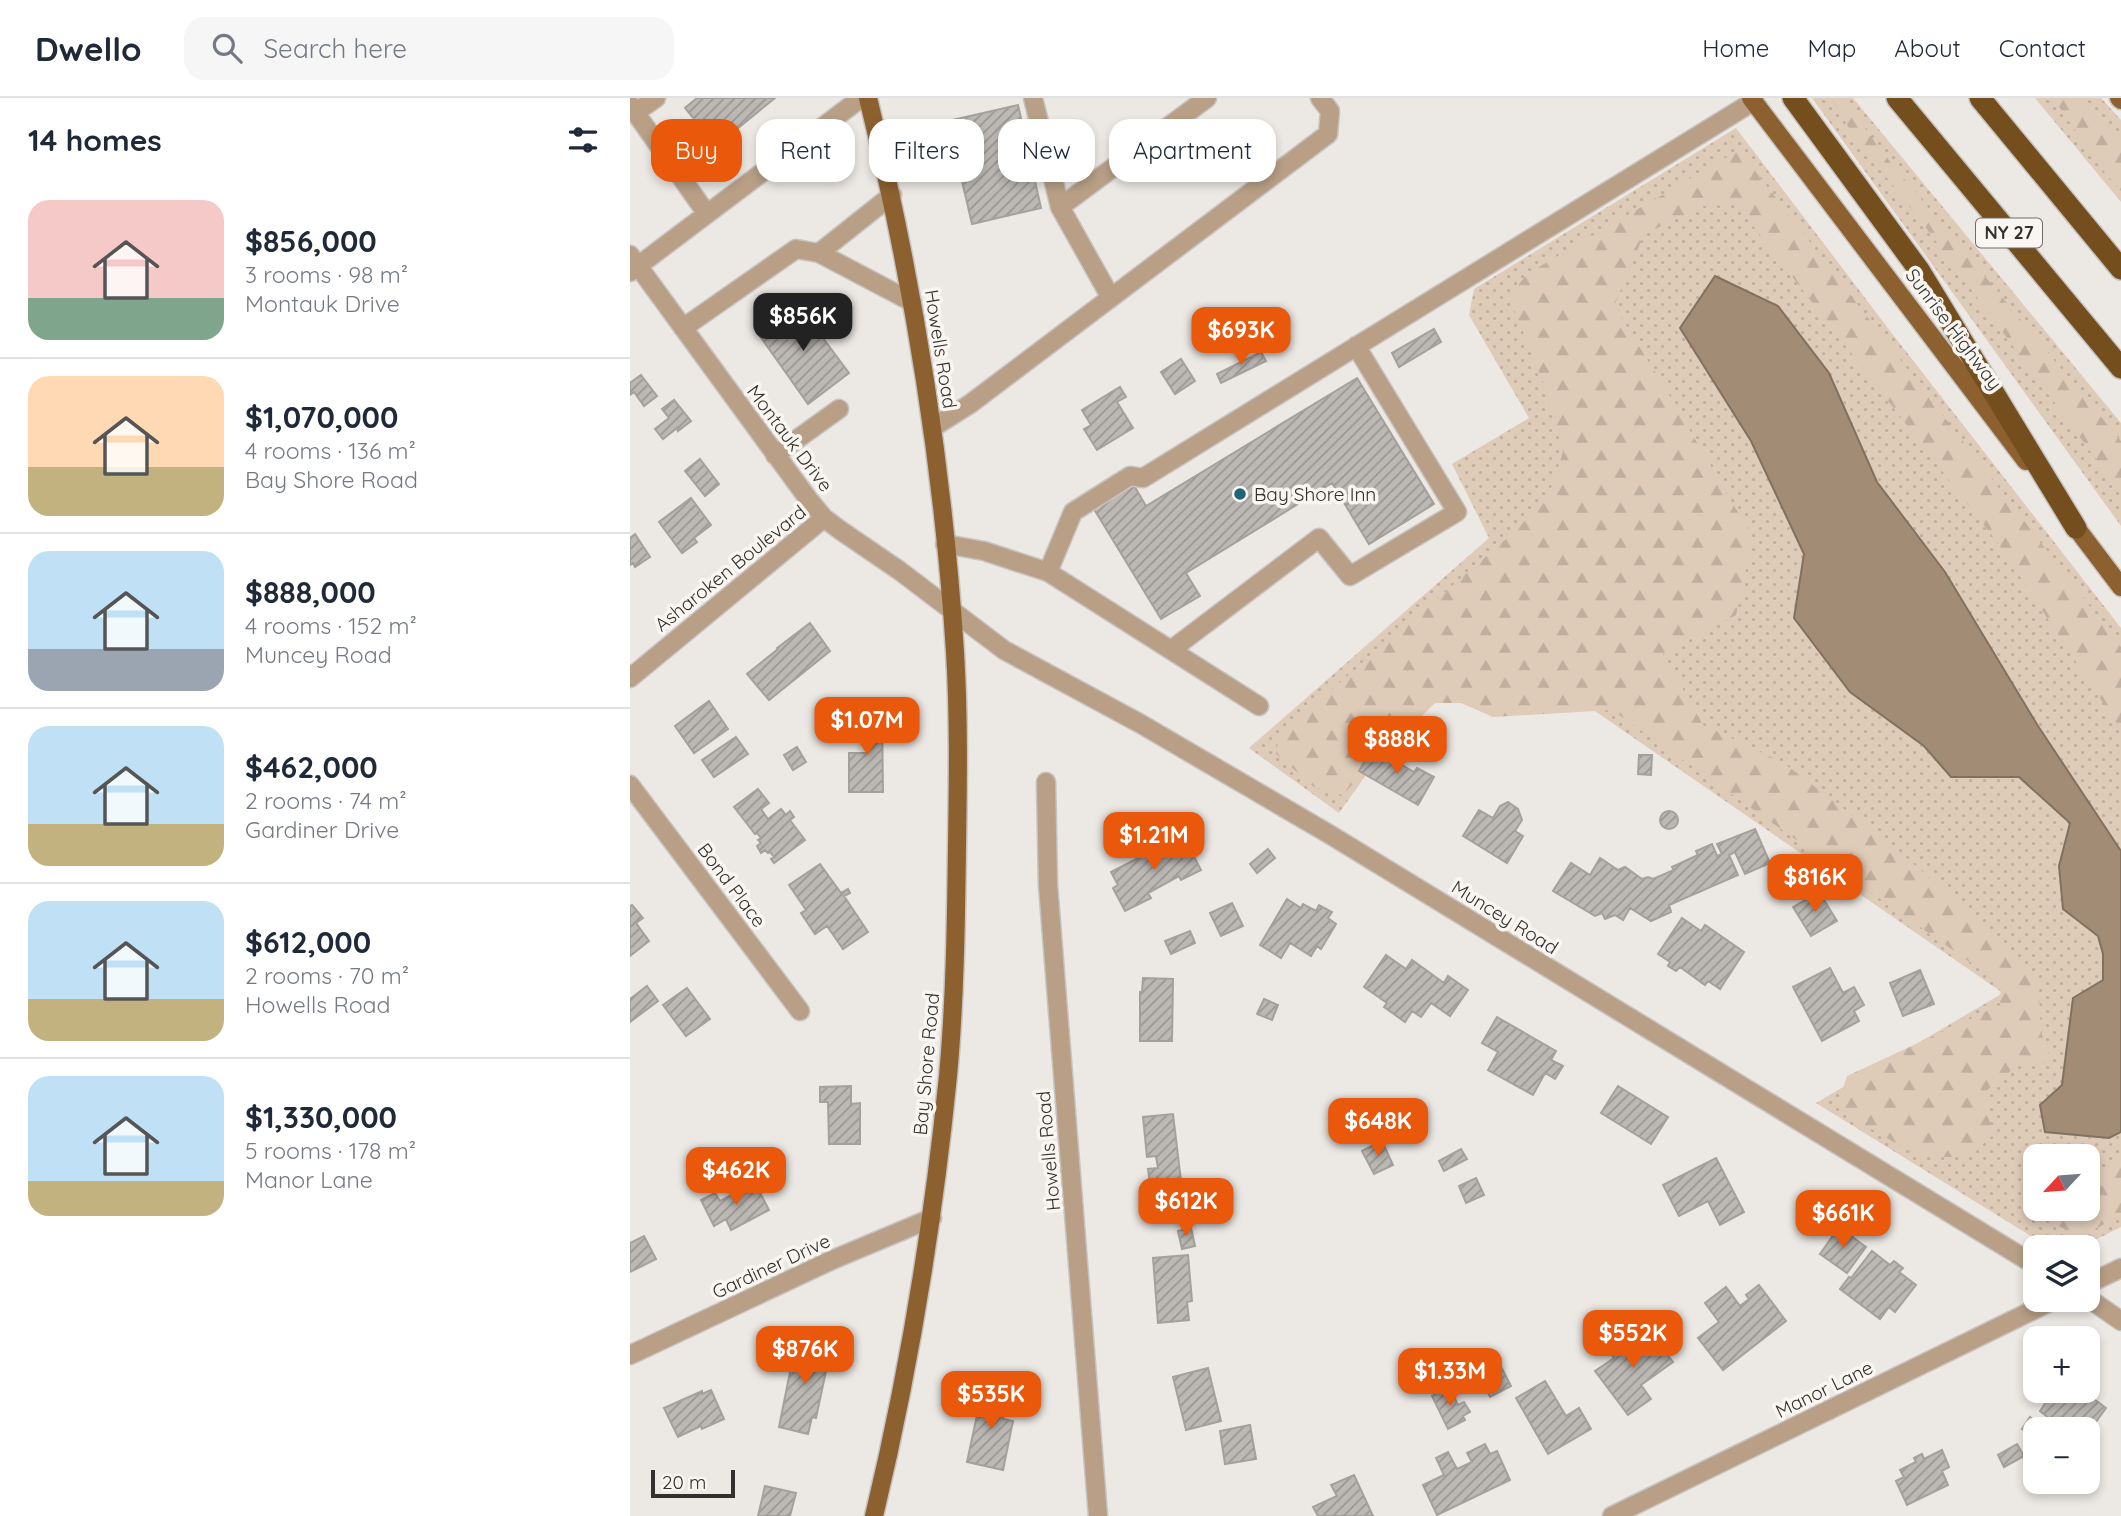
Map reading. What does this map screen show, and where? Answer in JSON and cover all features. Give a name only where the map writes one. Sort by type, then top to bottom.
[{"type":"highway","points":[[1793,98],[1919,270],[2076,528]]},
{"type":"highway","name":"NY 27","points":[[1897,98],[2121,368]]},
{"type":"highway","name":"NY 27","points":[[1980,98],[2121,269]]},
{"type":"main road","name":"Howells Road","points":[[868,98],[892,195],[912,302],[932,428],[951,610]]},
{"type":"main road","name":"Sunrise Highway","points":[[1753,100],[2121,587]]},
{"type":"main road","name":"Bay Shore Road","points":[[874,1516],[908,1366],[932,1218],[948,1076],[955,943],[958,711],[951,610]]},
{"type":"street","points":[[656,98],[633,109],[707,214]]},
{"type":"street","points":[[633,264],[707,214],[861,98]]},
{"type":"street","points":[[1033,98],[1060,207],[1111,298]]},
{"type":"street","points":[[1060,207],[1207,98]]},
{"type":"street","points":[[932,428],[970,404],[1328,134],[1329,111],[1320,98]]},
{"type":"street","points":[[1048,572],[1073,512],[1130,476],[1143,478],[1753,100]]},
{"type":"street","points":[[819,253],[892,195]]},
{"type":"street","points":[[682,328],[796,249],[819,253],[912,302]]},
{"type":"street","name":"Montauk Drive","points":[[633,264],[824,518],[951,610]]},
{"type":"street","points":[[1171,650],[1319,538],[1350,576],[1457,512],[1356,346]]},
{"type":"street","points":[[775,455],[839,409]]},
{"type":"street","name":"Asharoken Boulevard","points":[[630,677],[824,518]]},
{"type":"street","points":[[945,544],[984,551],[1048,572],[1259,706]]},
{"type":"street","name":"Muncey Road","points":[[951,610],[1004,650],[1141,724],[1318,827],[2023,1258]]},
{"type":"street","name":"Howells Road","points":[[1046,782],[1048,885],[1098,1516]]},
{"type":"street","name":"Bond Place","points":[[630,785],[800,1011]]},
{"type":"street","name":"Gardiner Drive","points":[[630,1356],[832,1260],[932,1218]]},
{"type":"street","points":[[2100,1278],[2121,1268]]},
{"type":"street","points":[[2100,1306],[2121,1321]]},
{"type":"street","name":"Manor Lane","points":[[1612,1516],[2029,1312]]},
{"type":"green space","points":[[1812,98],[1853,98],[2121,423],[2121,526]]},
{"type":"green space","points":[[1831,98],[1844,98],[1879,148],[2121,441],[2121,493],[1918,217],[1855,138]]},
{"type":"green space","points":[[2035,98],[2101,98],[2121,120],[2121,202]]},
{"type":"green space","points":[[2053,98],[2075,98],[2121,141],[2121,191],[2101,168]]},
{"type":"green space","points":[[1736,128],[2121,628],[2121,1227],[2100,1238],[2100,1235],[2029,1235],[1816,1103],[2003,993],[1472,626],[1339,813],[1249,748],[1489,538],[1452,464],[1529,418],[1469,315],[1474,289]]},
{"type":"green space","points":[[1739,150],[2121,647],[2121,730],[1997,542],[1737,205],[1704,206],[1644,234],[1614,306],[1753,538],[1736,615],[1663,654],[1703,725],[1782,762],[1883,838],[1978,919],[2038,978],[2041,1032],[2052,1063],[2019,1064],[1985,1092],[1992,1136],[1969,1157],[1920,1157],[1852,1118],[1839,1102],[1847,1076],[2000,1005],[2001,984],[1612,710],[1493,717],[1461,703],[1435,703],[1342,795],[1314,787],[1276,754],[1279,735],[1505,540],[1547,500],[1563,452],[1545,387],[1509,297],[1527,274]]},
{"type":"green space","points":[[2121,1161],[2121,1216],[2082,1235],[2075,1235],[2052,1222],[2100,1222],[2100,1169]]},
{"type":"shaded area","points":[[1715,276],[1778,306],[1829,373],[1877,482],[1945,572],[2038,726],[2121,851],[2121,1132],[2109,1138],[2045,1132],[2040,1105],[2062,1085],[2073,998],[2103,980],[2103,954],[2098,936],[2063,909],[2059,866],[2070,823],[2019,777],[1951,777],[1924,746],[1850,692],[1794,618],[1804,554],[1751,441],[1680,328]]},
{"type":"building","points":[[697,98],[775,98],[742,125],[742,119],[694,119],[685,108]]},
{"type":"building","points":[[1018,105],[1021,119],[998,119],[998,182],[1035,182],[1041,208],[972,224],[962,182],[984,182],[984,119],[957,119]]},
{"type":"building","points":[[797,303],[849,373],[808,404],[757,332]]},
{"type":"building","points":[[1434,329],[1441,342],[1399,367],[1392,353]]},
{"type":"building","points":[[1261,352],[1266,361],[1221,383],[1217,374]]},
{"type":"building","points":[[1181,359],[1195,381],[1175,394],[1161,372]]},
{"type":"building","points":[[641,375],[657,396],[644,406],[634,392],[630,395],[630,383]]},
{"type":"building","name":"Bay Shore Inn","points":[[1357,378],[1434,504],[1369,544],[1332,483],[1186,573],[1200,596],[1161,619],[1094,509],[1133,484],[1146,506]]},
{"type":"building","points":[[1120,387],[1126,397],[1117,402],[1133,428],[1097,450],[1084,429],[1091,425],[1082,410]]},
{"type":"building","points":[[674,400],[691,421],[663,439],[655,429],[669,418],[662,409]]},
{"type":"building","points":[[700,459],[719,484],[705,496],[685,471]]},
{"type":"building","points":[[691,498],[711,525],[694,538],[697,542],[682,553],[659,522]]},
{"type":"building","points":[[635,534],[650,557],[635,567],[633,563],[630,565],[630,538]]},
{"type":"building","points":[[810,623],[830,651],[769,700],[747,674]]},
{"type":"building","points":[[709,701],[728,729],[694,753],[675,726]]},
{"type":"building","points":[[853,717],[882,717],[883,792],[849,792],[849,753],[868,753],[868,736],[853,736]]},
{"type":"building","points":[[736,737],[748,754],[714,777],[702,760]]},
{"type":"building","points":[[797,747],[806,762],[793,770],[784,755]]},
{"type":"building","points":[[1373,748],[1414,772],[1417,768],[1434,777],[1418,805],[1359,771]]},
{"type":"building","points":[[1639,755],[1652,755],[1651,775],[1638,774]]},
{"type":"building","points":[[758,789],[769,803],[761,809],[768,819],[781,809],[786,815],[790,811],[794,817],[790,820],[805,840],[774,863],[770,852],[765,850],[761,853],[757,846],[761,843],[758,840],[761,838],[734,807]]},
{"type":"building","points":[[1508,802],[1518,809],[1522,820],[1515,831],[1523,836],[1507,863],[1463,836],[1479,810],[1493,818],[1500,806]]},
{"type":"building","points":[[1665,811],[1673,811],[1678,820],[1676,827],[1665,829],[1660,824],[1660,816]]},
{"type":"building","points":[[1755,829],[1770,863],[1745,874],[1735,852],[1729,855],[1738,875],[1669,905],[1671,912],[1651,921],[1630,908],[1623,920],[1615,915],[1605,919],[1602,913],[1595,916],[1553,891],[1571,863],[1590,875],[1600,858],[1618,870],[1625,867],[1642,879],[1653,879],[1674,870],[1672,867],[1698,855],[1696,851],[1712,844],[1717,856],[1722,854],[1717,844]]},
{"type":"building","points":[[1183,835],[1201,870],[1181,880],[1179,876],[1148,893],[1151,898],[1125,911],[1113,888],[1118,885],[1111,872]]},
{"type":"building","points":[[1268,849],[1275,858],[1257,873],[1250,864]]},
{"type":"building","points":[[820,864],[841,893],[848,889],[850,893],[844,896],[868,932],[843,949],[827,926],[815,934],[801,913],[806,910],[789,885]]},
{"type":"building","points":[[1819,892],[1837,921],[1811,936],[1793,907]]},
{"type":"building","points":[[1287,899],[1301,908],[1303,904],[1316,911],[1319,905],[1332,912],[1328,918],[1336,924],[1321,949],[1317,946],[1311,956],[1290,943],[1281,958],[1260,945]]},
{"type":"building","points":[[1232,903],[1243,926],[1221,936],[1210,913]]},
{"type":"building","points":[[630,906],[643,918],[636,923],[649,941],[630,956]]},
{"type":"building","points":[[1682,918],[1701,931],[1705,925],[1744,952],[1720,989],[1708,981],[1705,985],[1680,967],[1676,971],[1668,966],[1670,962],[1658,954]]},
{"type":"building","points":[[1190,931],[1195,943],[1171,954],[1165,941]]},
{"type":"building","points":[[1386,955],[1406,969],[1412,960],[1444,983],[1448,976],[1468,990],[1450,1016],[1431,1003],[1421,1017],[1412,1011],[1405,1022],[1384,1007],[1387,1003],[1364,987]]},
{"type":"building","points":[[1830,968],[1843,993],[1854,987],[1864,1005],[1854,1011],[1859,1021],[1822,1041],[1793,987]]},
{"type":"building","points":[[1920,970],[1934,1004],[1903,1016],[1890,983]]},
{"type":"building","points":[[1143,978],[1173,979],[1172,1041],[1140,1041],[1140,992]]},
{"type":"building","points":[[647,986],[658,1001],[630,1022],[630,999]]},
{"type":"building","points":[[687,988],[710,1019],[686,1036],[663,1005]]},
{"type":"building","points":[[1264,999],[1278,1005],[1272,1020],[1257,1014]]},
{"type":"building","points":[[1497,1017],[1556,1051],[1551,1060],[1563,1066],[1555,1079],[1545,1073],[1533,1095],[1488,1070],[1498,1052],[1482,1043]]},
{"type":"building","points":[[851,1086],[851,1104],[860,1103],[860,1144],[829,1144],[828,1102],[820,1102],[820,1087]]},
{"type":"building","points":[[1618,1086],[1668,1117],[1651,1144],[1601,1113]]},
{"type":"building","points":[[1173,1114],[1182,1189],[1151,1192],[1148,1169],[1158,1168],[1156,1156],[1147,1157],[1143,1117]]},
{"type":"building","points":[[1382,1141],[1393,1165],[1374,1174],[1362,1151]]},
{"type":"building","points":[[1461,1149],[1467,1159],[1444,1171],[1439,1161]]},
{"type":"building","points":[[1716,1158],[1744,1212],[1720,1225],[1708,1201],[1679,1216],[1663,1185]]},
{"type":"building","points":[[1476,1178],[1484,1195],[1466,1203],[1459,1186]]},
{"type":"building","points":[[755,1183],[769,1210],[731,1230],[726,1219],[714,1226],[701,1200],[715,1193],[720,1201]]},
{"type":"building","points":[[1839,1227],[1866,1247],[1847,1273],[1820,1254]]},
{"type":"building","points":[[1191,1228],[1195,1246],[1182,1249],[1178,1231]]},
{"type":"building","points":[[644,1236],[656,1259],[630,1272],[630,1243]]},
{"type":"building","points":[[1872,1251],[1890,1265],[1894,1261],[1903,1268],[1899,1272],[1916,1285],[1895,1312],[1889,1307],[1880,1319],[1840,1289]]},
{"type":"building","points":[[1188,1255],[1192,1301],[1187,1302],[1189,1320],[1158,1323],[1153,1258]]},
{"type":"building","points":[[1759,1285],[1786,1321],[1723,1370],[1698,1338],[1719,1322],[1705,1303],[1726,1287],[1740,1306],[1749,1299],[1746,1295]]},
{"type":"building","points":[[1650,1332],[1673,1362],[1641,1385],[1651,1399],[1628,1415],[1595,1371],[1614,1358],[1605,1346],[1620,1336],[1628,1348]]},
{"type":"building","points":[[811,1339],[832,1343],[816,1418],[812,1417],[808,1434],[779,1427],[795,1347],[809,1350]]},
{"type":"building","points":[[1494,1353],[1511,1386],[1490,1397],[1473,1365]]},
{"type":"building","points":[[1208,1368],[1221,1421],[1186,1430],[1173,1377]]},
{"type":"building","points":[[1545,1381],[1566,1416],[1579,1408],[1591,1429],[1548,1454],[1516,1398]]},
{"type":"building","points":[[983,1387],[1009,1392],[1003,1419],[1013,1421],[1003,1470],[967,1462]]},
{"type":"building","points":[[1449,1387],[1458,1405],[1464,1402],[1470,1412],[1463,1416],[1465,1420],[1448,1429],[1432,1396]]},
{"type":"building","points":[[711,1390],[724,1419],[678,1437],[664,1408],[702,1391],[702,1394]]},
{"type":"building","points":[[2046,1403],[2099,1403],[2106,1408],[2100,1417],[2048,1417],[2040,1411]]},
{"type":"building","points":[[1250,1425],[1256,1459],[1225,1464],[1220,1431]]},
{"type":"building","points":[[1485,1444],[1490,1454],[1497,1451],[1510,1480],[1437,1515],[1423,1485],[1444,1475],[1436,1458],[1448,1452],[1457,1469],[1472,1462],[1467,1453]]},
{"type":"building","points":[[2017,1444],[2023,1457],[2004,1467],[1998,1455]]},
{"type":"building","points":[[1942,1450],[1949,1467],[1942,1471],[1948,1485],[1907,1505],[1896,1481],[1904,1477],[1900,1470],[1916,1462],[1914,1458],[1922,1454],[1924,1459]]},
{"type":"building","points":[[1354,1475],[1373,1516],[1318,1516],[1313,1507],[1337,1496],[1331,1485]]},
{"type":"building","points":[[765,1486],[796,1493],[790,1516],[758,1516]]},
{"type":"place","name":"Bay Shore Inn","points":[[1240,494]]}]
